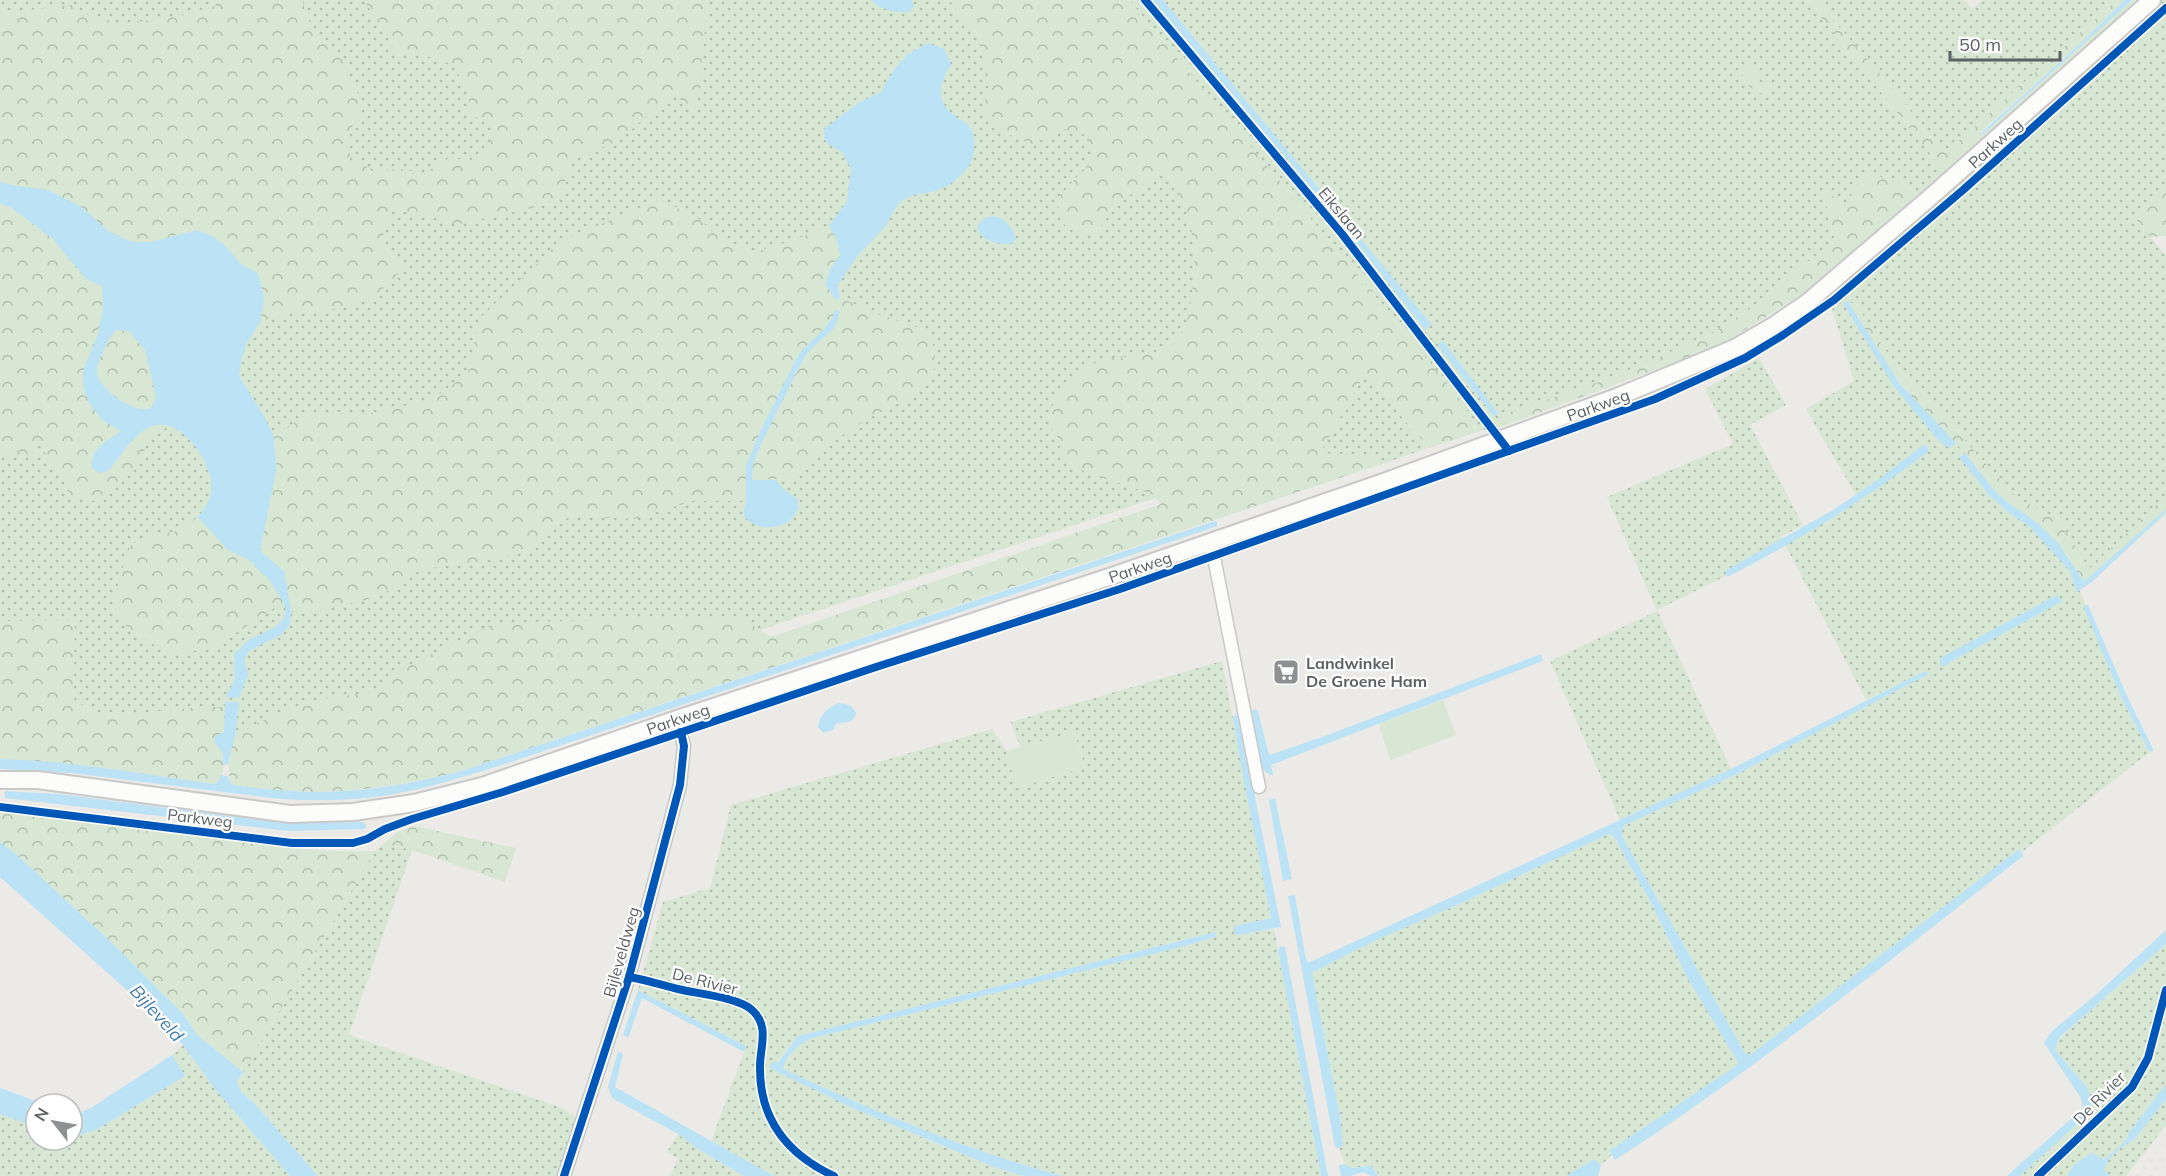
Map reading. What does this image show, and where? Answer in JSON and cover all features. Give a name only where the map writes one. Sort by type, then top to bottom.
[{"type":"street","name":"Parkweg","points":[[0,780],[38,780],[290,814],[353,812],[414,803],[482,786],[1211,542],[1617,397],[1735,348],[1773,327],[1827,287],[2152,0]]},
{"type":"street","points":[[1211,542],[1259,787]]},
{"type":"street","name":"Bijleveldweg","points":[[564,1176],[629,977],[681,785],[684,746],[677,719]]},
{"type":"green space","points":[[0,0],[1107,0],[1401,416],[1428,448],[1379,465],[1375,455],[1320,454],[1326,441],[715,645],[302,756],[0,741]]},
{"type":"green space","points":[[218,0],[302,0],[313,31],[344,59],[348,78],[362,100],[362,112],[350,130],[350,161],[379,171],[400,169],[425,173],[449,158],[471,160],[489,151],[493,128],[470,113],[468,95],[454,65],[426,56],[397,53],[364,0],[708,0],[697,109],[672,95],[618,141],[573,160],[559,197],[540,206],[455,225],[429,216],[393,210],[380,244],[404,268],[374,297],[335,309],[292,312],[260,323],[264,298],[258,273],[241,265],[225,246],[183,233],[151,242],[133,242],[109,232],[83,208],[48,190],[0,182],[0,13],[73,5],[93,18],[128,23],[178,16],[215,6]]},
{"type":"green space","points":[[949,0],[1129,0],[1453,390],[1473,422],[1474,433],[1429,448],[1365,374],[1320,453],[1375,455],[1379,465],[458,772],[388,786],[342,791],[295,792],[245,787],[230,783],[228,764],[235,735],[286,709],[316,700],[371,692],[408,666],[495,623],[737,616],[771,637],[1161,504],[1152,494],[1085,472],[1062,457],[1059,439],[1048,419],[1063,391],[1085,368],[1107,360],[1158,351],[1168,347],[1180,336],[1189,312],[1194,277],[1193,245],[1187,215],[1173,188],[1162,175],[1148,186],[1119,201],[1094,236],[1066,228],[1056,200],[1096,156],[1085,135],[1063,129],[1032,144],[991,127],[985,113],[985,101],[989,89],[979,39]]},
{"type":"green space","points":[[1129,0],[1153,0],[1348,231],[1425,329],[1431,325],[1163,0],[1807,0],[1945,172],[1919,194],[1894,179],[1846,204],[1823,191],[1835,241],[1769,292],[1756,305],[1707,336],[1611,378],[1498,416],[1504,426],[1474,433],[1475,427],[1453,390]]},
{"type":"green space","points":[[1807,0],[1815,0],[1877,70],[1945,153],[2117,0],[2125,0],[2082,42],[1981,132],[1982,135],[2132,0],[2141,0],[1945,172]]},
{"type":"green space","points":[[1815,0],[1965,0],[1972,9],[1983,0],[2117,0],[1945,153],[1877,70]]},
{"type":"green space","points":[[2161,0],[2166,0],[2166,4],[2040,118],[2039,111]]},
{"type":"green space","points":[[2166,11],[2166,185],[2135,218],[2166,256],[2166,496],[2089,570],[2059,519],[2017,498],[1892,360],[1856,305],[1849,303],[1900,384],[1965,453],[1986,480],[2059,544],[2086,605],[2085,608],[2121,697],[2149,751],[2152,752],[2022,852],[2018,850],[1750,1055],[1745,1053],[1622,836],[1622,830],[1625,825],[1733,776],[1929,673],[1925,671],[1866,700],[1786,546],[1657,610],[1731,769],[1620,820],[1550,661],[1657,611],[1607,497],[1733,444],[1705,389],[1759,358],[1786,405],[1750,425],[1803,525],[1782,536],[1786,545],[1858,499],[1806,409],[1854,381],[1832,309],[1840,303],[1839,300],[1929,224]]},
{"type":"green space","points":[[1754,66],[1759,81],[1770,87],[1762,94],[1748,85],[1742,75],[1741,70]]},
{"type":"green space","points":[[2026,124],[2032,125],[1837,294],[1838,286]]},
{"type":"green space","points":[[1863,174],[1894,179],[1919,194],[1812,288],[1719,346],[1504,426],[1498,416],[1611,378],[1707,336],[1756,305],[1769,292],[1835,241],[1823,190],[1846,204]]},
{"type":"green space","points":[[2166,185],[2166,236],[2150,237],[2135,218]]},
{"type":"green space","points":[[660,199],[699,219],[714,233],[751,253],[829,226],[837,239],[840,255],[830,270],[836,299],[931,332],[936,366],[913,396],[869,418],[835,440],[795,478],[752,480],[753,465],[761,444],[807,353],[834,328],[840,313],[835,311],[830,324],[808,343],[760,432],[746,466],[746,501],[693,501],[634,519],[570,516],[529,551],[480,562],[422,569],[383,594],[362,601],[321,610],[291,612],[284,571],[260,552],[277,466],[273,435],[310,414],[372,413],[430,400],[468,374],[479,319],[561,241]]},
{"type":"green space","points":[[0,203],[21,214],[43,230],[80,272],[102,286],[100,320],[83,371],[121,431],[112,438],[108,471],[136,436],[150,426],[165,425],[165,429],[153,433],[145,446],[144,458],[123,479],[94,501],[70,497],[65,484],[39,444],[34,454],[6,456],[0,453]]},
{"type":"green space","points":[[1848,302],[1856,304],[1892,360],[2017,498],[2059,519],[2089,569],[2166,496],[2166,514],[2091,582],[2078,587],[2069,557],[2036,522],[1994,490],[1965,453],[1913,399],[1889,368]]},
{"type":"green space","points":[[117,330],[129,331],[145,350],[156,396],[150,408],[136,408],[118,399],[103,386],[99,379],[97,372],[99,360],[109,339]]},
{"type":"green space","points":[[198,517],[228,550],[249,560],[270,581],[283,602],[212,649],[168,654],[127,627],[113,604],[126,555],[132,544],[145,537],[178,531]]},
{"type":"green space","points":[[75,620],[74,699],[91,712],[137,713],[224,707],[224,764],[219,782],[214,784],[58,763],[0,759],[0,621]]},
{"type":"green space","points":[[1222,661],[1271,919],[1235,926],[1237,935],[1274,929],[1321,1176],[1063,1176],[956,1142],[851,1100],[783,1069],[789,1055],[809,1039],[1177,948],[1215,937],[1215,932],[798,1036],[771,1069],[930,1141],[994,1167],[1024,1176],[774,1176],[711,1142],[746,1046],[638,990],[663,902],[710,888],[731,805],[992,729],[1006,751],[1017,788],[1085,767],[1074,732],[1020,747],[1011,722]]},
{"type":"green space","points":[[1443,700],[1456,735],[1390,760],[1379,724]]},
{"type":"green space","points":[[1074,732],[1085,767],[1016,788],[1006,751]]},
{"type":"green space","points":[[0,812],[148,828],[297,848],[375,851],[243,1072],[197,1035],[183,1014],[78,911],[0,842]]},
{"type":"green space","points":[[414,826],[516,848],[505,882],[412,850],[384,843],[398,832]]},
{"type":"green space","points":[[1609,834],[1614,837],[1650,901],[1688,979],[1738,1059],[1736,1066],[1609,1151],[1611,1156],[1601,1165],[1595,1159],[1566,1176],[1378,1176],[1377,1172],[1366,1166],[1351,1168],[1345,1164],[1339,1148],[1343,1146],[1340,1117],[1312,973],[1372,942]]},
{"type":"green space","points":[[384,843],[412,850],[349,1035],[563,1108],[576,1117],[557,1176],[318,1176],[254,1103],[241,1092],[237,1082],[375,851]]},
{"type":"green space","points":[[2166,944],[2166,1084],[2128,1134],[2126,1140],[2104,1160],[2075,1164],[2067,1176],[2020,1176],[2085,1117],[2087,1087],[2055,1050],[2060,1038]]},
{"type":"green space","points":[[183,1045],[215,1089],[290,1176],[0,1176],[0,1114],[24,1123],[24,1152],[84,1152],[84,1134],[96,1130],[185,1076],[172,1055]]},
{"type":"green space","points":[[2166,1099],[2166,1125],[2126,1176],[2110,1176],[2103,1170],[2108,1161],[2120,1148],[2134,1140]]},
{"type":"green space","points":[[678,1134],[698,1149],[744,1176],[669,1176],[679,1159],[667,1152]]},
{"type":"water","points":[[871,0],[911,0],[914,6],[909,12],[894,11],[879,6]]},
{"type":"water","points":[[1153,0],[1163,0],[1432,325],[1425,330],[1348,231]]},
{"type":"water","points":[[2125,0],[2132,0],[1982,135],[1981,133]]},
{"type":"water","points":[[928,43],[944,49],[951,64],[942,84],[942,98],[948,110],[966,123],[972,131],[973,157],[960,177],[949,184],[932,192],[909,197],[899,204],[884,228],[859,254],[838,284],[839,299],[836,300],[825,284],[830,270],[840,255],[837,239],[829,226],[847,201],[851,169],[842,152],[824,139],[824,129],[858,103],[881,92],[894,70],[908,54]]},
{"type":"water","points":[[0,182],[48,190],[83,208],[109,232],[133,242],[151,242],[197,230],[214,237],[242,265],[258,273],[264,298],[260,323],[246,344],[239,376],[273,435],[277,466],[260,551],[284,571],[291,612],[290,624],[282,634],[249,651],[244,660],[248,675],[239,698],[226,697],[235,679],[234,654],[250,639],[272,629],[282,621],[286,611],[283,602],[270,581],[249,560],[228,550],[198,517],[209,500],[211,482],[202,456],[183,434],[172,427],[160,425],[148,428],[131,442],[108,471],[99,473],[92,468],[93,455],[96,450],[121,431],[102,420],[89,403],[84,389],[83,371],[98,334],[103,308],[102,286],[86,279],[53,239],[12,208],[0,203]],"holes":[[[117,330],[129,331],[145,350],[156,396],[150,408],[136,408],[118,399],[103,385],[97,371],[98,363],[111,336]]]},
{"type":"water","points":[[993,216],[1001,218],[1010,227],[1016,238],[1014,243],[995,243],[981,235],[978,225]]},
{"type":"water","points":[[1848,302],[1900,384],[1956,443],[1949,448],[1939,441],[1893,385],[1843,303]]},
{"type":"water","points":[[835,311],[840,312],[834,328],[807,353],[798,369],[753,465],[752,480],[776,480],[783,489],[797,499],[799,509],[784,524],[771,527],[758,526],[743,514],[746,501],[746,466],[760,432],[799,354],[824,329]]},
{"type":"water","points":[[1443,341],[1498,415],[1494,416],[1437,345]]},
{"type":"water","points":[[1925,444],[1929,451],[1856,503],[1780,549],[1727,577],[1725,571],[1833,510]]},
{"type":"water","points":[[1965,453],[1994,490],[2036,522],[2059,544],[2084,582],[2166,509],[2166,512],[2093,581],[2077,592],[2070,571],[2030,527],[1989,495],[1959,457]]},
{"type":"water","points":[[1215,521],[1217,526],[1206,530],[511,762],[415,790],[344,800],[281,799],[72,773],[0,769],[0,759],[27,760],[81,765],[214,784],[218,782],[221,775],[228,776],[230,783],[234,785],[320,792],[373,788],[428,779],[458,772]]},
{"type":"water","points":[[2057,595],[2063,601],[1941,667],[1940,658]]},
{"type":"water","points":[[2088,605],[2126,694],[2153,749],[2152,752],[2149,751],[2121,697],[2084,608]]},
{"type":"water","points":[[1541,654],[1543,661],[1271,765],[1273,775],[1262,769],[1252,712],[1254,709],[1258,711],[1269,755]]},
{"type":"water","points":[[1925,671],[1929,673],[1733,776],[1625,825],[1622,836],[1745,1053],[1750,1055],[2018,850],[2023,856],[1772,1051],[1615,1160],[1609,1151],[1736,1066],[1738,1062],[1688,979],[1650,901],[1614,837],[1609,834],[1372,942],[1312,973],[1340,1117],[1343,1146],[1335,1147],[1288,896],[1295,895],[1308,963],[1731,769]]},
{"type":"water","points":[[225,702],[239,702],[235,735],[228,764],[223,765],[223,753],[214,741],[215,736],[224,732]]},
{"type":"water","points":[[838,703],[851,707],[856,713],[855,717],[851,721],[836,724],[833,730],[823,733],[818,727],[822,715]]},
{"type":"water","points":[[1236,715],[1239,717],[1281,927],[1237,935],[1233,931],[1235,926],[1271,918],[1243,776],[1233,717]]},
{"type":"water","points":[[6,791],[59,794],[282,823],[363,822],[366,828],[289,831],[5,798]]},
{"type":"water","points":[[1275,798],[1292,879],[1283,881],[1269,800]]},
{"type":"water","name":"Bijleveld","points":[[0,842],[114,945],[183,1014],[197,1035],[243,1072],[237,1082],[241,1092],[254,1103],[318,1176],[290,1176],[215,1089],[183,1045],[157,1017],[0,877]]},
{"type":"water","points":[[2166,930],[2166,944],[2059,1038],[2055,1050],[2087,1087],[2093,1105],[2085,1117],[2020,1176],[2007,1176],[2083,1108],[2081,1098],[2044,1043],[2052,1031],[2098,993]]},
{"type":"water","points":[[1216,932],[1216,937],[1177,948],[809,1039],[793,1052],[784,1064],[783,1069],[920,1128],[991,1154],[1063,1176],[1024,1176],[994,1167],[855,1109],[771,1069],[770,1064],[779,1061],[798,1036]]},
{"type":"water","points":[[1280,946],[1285,947],[1328,1176],[1321,1176],[1278,950]]},
{"type":"water","points":[[638,990],[746,1046],[744,1052],[642,998],[628,1038],[623,1035]]},
{"type":"water","points":[[618,1051],[623,1054],[615,1087],[774,1176],[744,1176],[698,1149],[678,1134],[612,1098],[608,1087]]},
{"type":"water","points":[[172,1055],[185,1076],[96,1130],[84,1134],[84,1111]]},
{"type":"water","points":[[2166,1084],[2166,1099],[2134,1140],[2120,1148],[2108,1161],[2104,1170],[2110,1176],[2067,1176],[2075,1164],[2092,1153],[2104,1160],[2126,1140],[2128,1134]]},
{"type":"water","points":[[0,1088],[24,1097],[24,1123],[0,1114]]},
{"type":"water","points":[[1595,1159],[1601,1165],[1598,1176],[1566,1176]]},
{"type":"water","points":[[1345,1164],[1351,1168],[1371,1166],[1378,1176],[1371,1176],[1364,1172],[1341,1176],[1339,1165]]},
{"type":"railway","points":[[2138,1176],[2166,1140]]},
{"type":"railway","points":[[2150,1176],[2166,1155]]},
{"type":"cycle path","name":"Eikslaan","points":[[1145,0],[1342,234],[1509,451]]},
{"type":"cycle path","points":[[0,807],[292,843],[353,843],[412,819],[503,792],[876,667],[1120,589],[1655,399],[1745,358],[1834,300],[1963,190],[2166,8]]},
{"type":"cycle path","points":[[564,1176],[629,977],[680,785],[684,746],[681,732]]},
{"type":"cycle path","name":"De Rivier","points":[[629,977],[727,999],[752,1010],[761,1023],[763,1037],[761,1085],[771,1118],[779,1133],[790,1146],[802,1157],[834,1176]]},
{"type":"cycle path","name":"De Rivier","points":[[2038,1176],[2132,1087],[2148,1058],[2166,990]]},
{"type":"place","name":"Landwinkel De Groene Ham","points":[[1286,672]]}]
